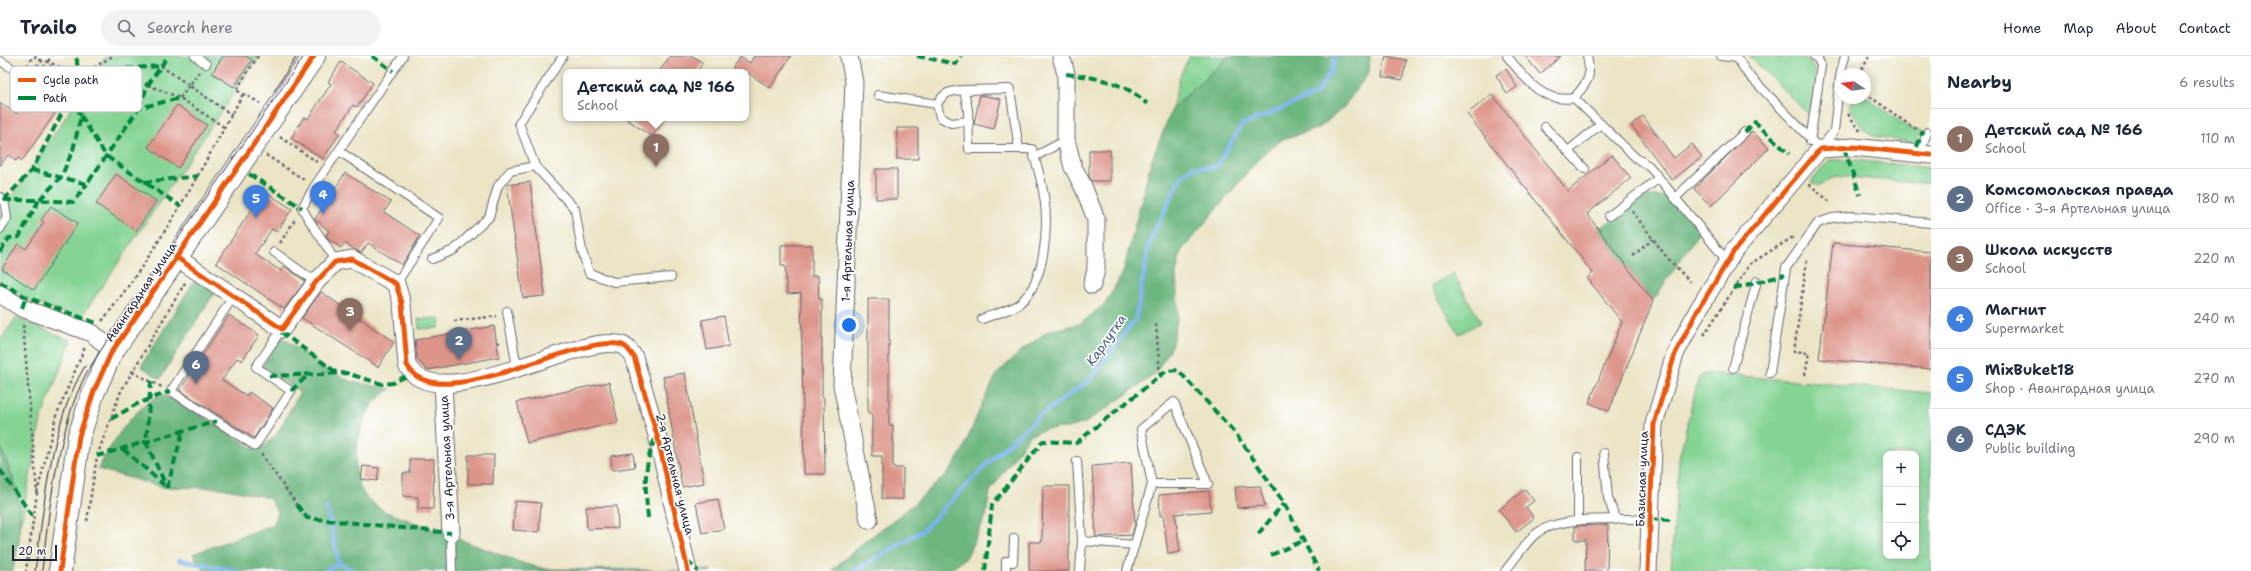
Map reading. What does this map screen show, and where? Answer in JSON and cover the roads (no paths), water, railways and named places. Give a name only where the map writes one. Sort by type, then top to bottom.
[{"type":"street","name":"Авангардная улица","points":[[60,571],[78,436],[94,391],[111,354],[184,263],[314,56]]},
{"type":"street","name":"1-я Артельная улица","points":[[850,56],[854,82],[842,385],[868,520]]},
{"type":"street","points":[[1061,56],[1066,74],[1066,140],[1073,167],[1083,186],[1096,219],[1096,270],[1092,285]]},
{"type":"street","points":[[1815,145],[1853,147],[1926,155]]},
{"type":"street","name":"Базисная улица","points":[[1651,570],[1650,519],[1654,424],[1675,354],[1698,310],[1734,251],[1815,145]]},
{"type":"street","points":[[184,263],[282,329],[316,282],[335,262],[352,258],[396,284],[402,303],[407,365],[412,373],[419,379],[443,383],[476,381],[517,367]]},
{"type":"street","points":[[1,296],[22,308],[92,333],[101,339],[111,354]]},
{"type":"street","name":"2-я Артельная улица","points":[[517,367],[602,344],[618,344],[627,348],[634,357],[657,434],[688,571]]},
{"type":"street","name":"3-я Артельная улица","points":[[443,383],[451,532]]},
{"type":"lane","points":[[195,56],[206,64]]},
{"type":"lane","points":[[335,262],[329,247],[310,222],[302,208],[314,187],[403,56]]},
{"type":"lane","points":[[563,56],[519,123],[535,166],[575,209],[582,251],[589,273],[614,282],[671,277]]},
{"type":"lane","points":[[1507,56],[1532,87],[1561,101],[1574,98],[1586,84],[1591,72],[1588,56]]},
{"type":"lane","points":[[1721,56],[1737,57],[1747,73],[1815,145]]},
{"type":"lane","points":[[1814,56],[1818,59],[1821,66],[1815,145]]},
{"type":"lane","points":[[1815,145],[1834,131],[1840,76],[1845,56]]},
{"type":"lane","points":[[0,61],[10,67]]},
{"type":"lane","points":[[969,121],[951,123],[940,117],[937,104],[942,95],[951,91],[1010,89],[1019,149]]},
{"type":"lane","points":[[964,90],[969,121],[969,149],[1032,149],[1044,192],[1045,219],[1040,272],[1033,288],[1014,307],[982,319]]},
{"type":"lane","points":[[878,95],[937,104]]},
{"type":"lane","points":[[1574,98],[1636,158],[1649,166],[1728,262]]},
{"type":"lane","points":[[1568,151],[1601,124]]},
{"type":"lane","points":[[1545,127],[1585,170]]},
{"type":"lane","points":[[1675,198],[1745,132]]},
{"type":"lane","points":[[1926,155],[1927,132]]},
{"type":"lane","points":[[1034,157],[1066,140]]},
{"type":"lane","points":[[339,151],[439,218],[396,284]]},
{"type":"lane","points":[[432,259],[454,250],[489,217],[498,186],[510,171],[535,166]]},
{"type":"lane","points":[[1609,216],[1659,178]]},
{"type":"lane","points":[[0,197],[4,200],[7,218],[0,229]]},
{"type":"lane","points":[[1770,373],[1786,268],[1818,223],[1832,218],[1852,216],[1931,223]]},
{"type":"lane","points":[[274,252],[316,282]]},
{"type":"lane","points":[[1733,368],[1757,282]]},
{"type":"lane","points":[[233,297],[171,391],[255,446],[291,391],[256,367],[282,329]]},
{"type":"lane","points":[[507,313],[517,367]]},
{"type":"lane","points":[[1127,571],[1152,484],[1141,429],[1174,402],[1208,484],[1152,484]]},
{"type":"lane","points":[[1604,453],[1608,498],[1616,520]]},
{"type":"lane","points":[[1578,457],[1578,520]]},
{"type":"lane","points":[[1077,461],[1082,541],[1080,571]]},
{"type":"lane","points":[[1505,571],[1537,533],[1578,520],[1650,519]]},
{"type":"lane","points":[[451,532],[452,571]]},
{"type":"lane","points":[[1006,571],[1006,561],[1013,562],[1014,538]]},
{"type":"lane","points":[[1082,541],[1135,545]]},
{"type":"waterway","name":"Карлутка","points":[[854,571],[922,531],[996,455],[1037,418],[1092,378],[1136,318],[1150,241],[1181,177],[1193,167],[1216,167],[1242,125],[1316,94],[1332,70],[1335,56]]},
{"type":"waterway","points":[[327,508],[339,563]]},
{"type":"waterway","name":"Карлутка","points":[[179,560],[238,571]]},
{"type":"waterway","name":"Карлутка","points":[[325,571],[339,563],[354,571]]},
{"type":"tram line","points":[[274,91],[297,56]]},
{"type":"tram line","points":[[42,571],[56,469],[69,418],[77,394],[87,372],[304,56]]},
{"type":"tram line","points":[[35,571],[50,466],[56,440],[63,414],[85,366]]},
{"type":"place","name":"Детский сад № 166","points":[[656,167]]},
{"type":"place","name":"Магнит","points":[[323,214]]},
{"type":"place","name":"MixBuket18","points":[[256,218]]},
{"type":"place","name":"Школа искусств","points":[[350,331]]},
{"type":"place","name":"Комсомольская правда","points":[[459,360]]},
{"type":"place","name":"СДЭК","points":[[196,384]]}]
